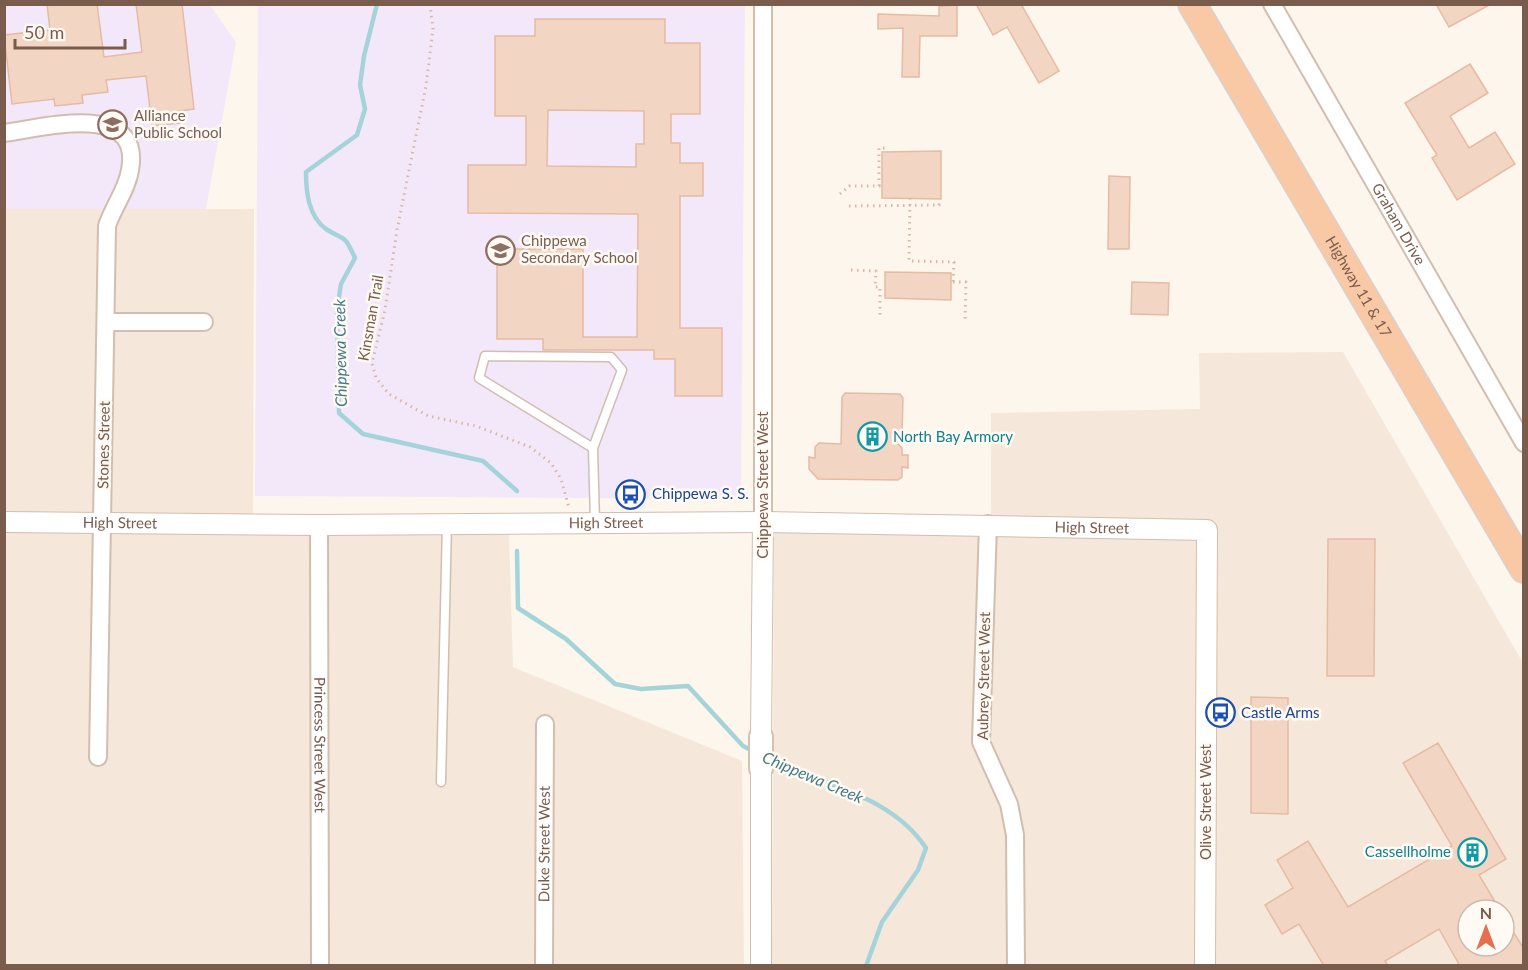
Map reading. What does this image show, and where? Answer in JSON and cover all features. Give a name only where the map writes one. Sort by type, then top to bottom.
[{"type":"highway","name":"Highway 11 & 17","points":[[1192,4],[1524,569]]},
{"type":"main road","name":"Chippewa Street West","points":[[761,737],[761,768]]},
{"type":"street","name":"Chippewa Street West","points":[[761,737],[763,4]]},
{"type":"street","name":"Graham Drive","points":[[1272,4],[1524,443]]},
{"type":"street","name":"Stones Street","points":[[4,133],[93,122],[112,126],[125,137],[130,170],[107,226],[98,757]]},
{"type":"street","points":[[106,322],[204,322]]},
{"type":"street","name":"High Street","points":[[4,522],[319,525],[763,522],[988,524],[1207,530]]},
{"type":"street","name":"Aubrey Street West","points":[[988,524],[981,742],[1009,804],[1015,835],[1016,966]]},
{"type":"street","name":"Princess Street West","points":[[319,525],[320,966]]},
{"type":"street","name":"Olive Street West","points":[[1205,966],[1207,530]]},
{"type":"street","name":"Duke Street West","points":[[544,966],[545,724]]},
{"type":"street","name":"Chippewa Street West","points":[[761,768],[761,966]]},
{"type":"lane","points":[[593,448],[479,378],[485,356],[611,357],[622,370],[593,448],[595,522]]},
{"type":"lane","points":[[441,782],[447,523]]},
{"type":"path","name":"Kinsman Trail","points":[[430,4],[433,29],[427,74],[397,230],[385,310],[372,363],[376,378],[389,394],[428,416],[476,426],[530,447],[551,463],[561,479],[569,504],[570,522]]},
{"type":"path","points":[[840,194],[849,186],[881,186],[879,148],[888,148]]},
{"type":"path","points":[[910,198],[909,261],[954,262],[952,282],[966,282],[965,321]]},
{"type":"path","points":[[849,206],[939,205],[939,199]]},
{"type":"path","points":[[851,270],[876,271],[878,280],[875,286],[880,287],[880,319]]},
{"type":"shaded area","name":"Alliance Public School","points":[[209,4],[236,42],[206,209],[5,209],[4,5]]},
{"type":"shaded area","name":"Chippewa Secondary School","points":[[258,5],[745,5],[741,499],[255,496]]},
{"type":"shaded area","points":[[4,209],[254,209],[253,535],[509,534],[513,667],[742,761],[744,965],[5,965]]},
{"type":"shaded area","points":[[1343,352],[1523,663],[1523,965],[772,966],[774,529],[991,529],[991,413],[1200,409],[1199,353]]},
{"type":"building","points":[[47,4],[97,4],[104,57],[142,52],[136,4],[182,4],[194,109],[179,111],[180,123],[152,126],[146,76],[106,80],[108,92],[82,95],[83,103],[55,106],[54,99],[12,104],[4,35],[50,30]]},
{"type":"building","points":[[976,4],[1021,4],[1059,71],[1039,83],[1007,27],[993,35]]},
{"type":"building","points":[[1436,4],[1491,4],[1449,27]]},
{"type":"building","points":[[957,5],[957,36],[920,36],[919,77],[902,77],[903,28],[878,29],[878,14],[939,16],[939,6]]},
{"type":"building","points":[[535,19],[665,19],[665,43],[700,43],[700,114],[671,114],[671,143],[680,143],[680,163],[703,163],[703,196],[680,196],[680,328],[722,328],[722,396],[675,396],[675,359],[654,359],[654,350],[543,350],[543,339],[497,339],[497,249],[583,249],[583,337],[637,337],[638,214],[468,213],[468,165],[526,165],[526,116],[495,116],[495,36],[535,36]],"holes":[[[548,110],[644,111],[644,144],[636,144],[636,167],[547,166]]]},
{"type":"building","points":[[1470,64],[1488,93],[1450,116],[1469,148],[1495,132],[1515,164],[1457,200],[1432,158],[1437,155],[1405,103]]},
{"type":"building","points":[[941,151],[941,199],[882,198],[882,152]]},
{"type":"building","points":[[1109,176],[1130,177],[1129,249],[1108,249]]},
{"type":"building","points":[[885,272],[951,273],[951,300],[885,298]]},
{"type":"building","points":[[1132,282],[1169,283],[1168,315],[1131,314]]},
{"type":"building","name":"North Bay Armory","points":[[845,393],[900,394],[903,398],[902,435],[896,442],[902,448],[902,455],[908,455],[908,468],[902,467],[902,477],[898,480],[818,479],[809,469],[809,457],[815,458],[815,447],[819,443],[841,444],[842,397]]},
{"type":"building","points":[[1328,539],[1375,539],[1374,676],[1327,676]]},
{"type":"building","points":[[1251,697],[1288,698],[1288,814],[1251,813]]},
{"type":"building","name":"Cassellholme","points":[[1438,743],[1506,859],[1479,875],[1493,898],[1456,898],[1456,958],[1516,958],[1516,936],[1524,949],[1524,966],[1460,966],[1439,929],[1385,961],[1388,966],[1324,966],[1299,924],[1282,934],[1265,905],[1293,888],[1277,860],[1308,841],[1348,907],[1452,846],[1403,763]]},
{"type":"waterway","name":"Chippewa Creek","points":[[377,4],[364,56],[360,85],[365,109],[357,135],[306,172],[308,195],[315,217],[326,229],[346,241],[355,258],[341,284],[337,309],[339,413],[363,434],[483,461],[517,491]]},
{"type":"waterway","name":"Chippewa Creek","points":[[517,551],[518,608],[566,639],[615,684],[641,689],[688,686],[743,746],[753,751]]},
{"type":"waterway","name":"Chippewa Creek","points":[[769,759],[875,803],[894,815],[926,848],[918,870],[882,922],[866,966]]},
{"type":"place","name":"Alliance Public School","points":[[113,125]]},
{"type":"place","name":"Chippewa Secondary School","points":[[500,250]]},
{"type":"place","name":"North Bay Armory","points":[[872,437]]},
{"type":"place","name":"Chippewa S. S.","points":[[631,494]]},
{"type":"place","name":"Castle Arms","points":[[1220,713]]},
{"type":"place","name":"Cassellholme","points":[[1472,852]]}]
